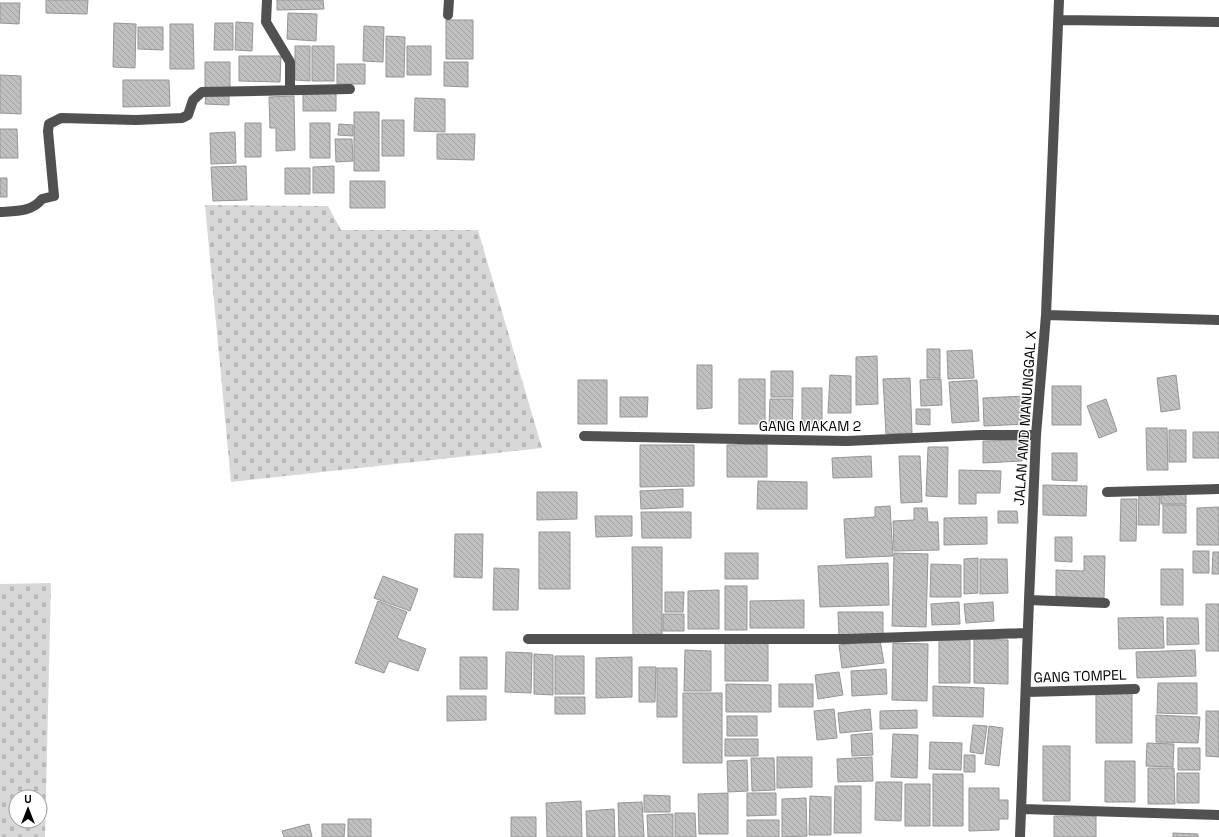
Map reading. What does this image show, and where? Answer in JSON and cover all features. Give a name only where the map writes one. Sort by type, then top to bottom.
[{"type":"street","points":[[267,0],[266,22],[290,62],[290,89]]},
{"type":"street","points":[[448,15],[449,0]]},
{"type":"street","name":"JALAN AMD MANUNGGAL X","points":[[1020,837],[1027,692],[1029,600],[1036,435],[1046,315],[1059,0]]},
{"type":"street","points":[[1059,20],[1219,22]]},
{"type":"street","points":[[0,212],[29,209],[40,203],[42,199],[54,196],[48,131],[49,124],[61,118],[136,120],[182,118],[188,115],[193,100],[202,92],[290,89],[350,89]]},
{"type":"street","points":[[1046,315],[1219,320]]},
{"type":"street","name":"GANG MAKAM 2","points":[[584,436],[847,441],[981,435],[1036,435]]},
{"type":"street","points":[[1107,492],[1219,489]]},
{"type":"street","points":[[1029,600],[1105,603]]},
{"type":"street","points":[[528,638],[846,639],[1028,634]]},
{"type":"street","name":"GANG TOMPEL","points":[[1027,692],[1135,689]]},
{"type":"street","points":[[1022,809],[1219,815]]},
{"type":"green space","points":[[205,205],[328,206],[341,230],[478,230],[542,448],[231,482]]},
{"type":"green space","points":[[51,583],[46,789],[8,789],[8,829],[45,829],[45,837],[0,837],[0,584]]},
{"type":"building","points":[[46,0],[88,0],[87,14],[46,13]]},
{"type":"building","points":[[277,0],[323,0],[324,9],[277,10]]},
{"type":"building","points":[[0,3],[20,3],[19,24],[0,23]]},
{"type":"building","points":[[288,13],[317,14],[316,41],[287,39]]},
{"type":"building","points":[[446,20],[473,20],[473,59],[446,59]]},
{"type":"building","points":[[236,22],[253,23],[252,51],[235,50]]},
{"type":"building","points":[[114,23],[136,24],[135,68],[113,67]]},
{"type":"building","points":[[215,23],[233,23],[233,50],[214,50]]},
{"type":"building","points":[[170,24],[193,24],[194,69],[170,69]]},
{"type":"building","points":[[364,26],[384,27],[383,62],[363,61]]},
{"type":"building","points":[[138,27],[163,27],[163,50],[138,49]]},
{"type":"building","points":[[386,36],[405,37],[404,77],[386,77]]},
{"type":"building","points":[[295,46],[310,46],[310,81],[295,80]]},
{"type":"building","points":[[312,46],[334,46],[334,81],[312,81]]},
{"type":"building","points":[[407,46],[431,46],[431,75],[407,75]]},
{"type":"building","points":[[239,56],[281,56],[280,82],[239,81]]},
{"type":"building","points":[[205,62],[230,62],[230,89],[205,89]]},
{"type":"building","points":[[444,62],[468,62],[468,87],[444,86]]},
{"type":"building","points":[[337,64],[365,64],[365,84],[337,84]]},
{"type":"building","points":[[0,75],[21,76],[21,114],[0,113]]},
{"type":"building","points":[[123,80],[169,80],[170,106],[123,107]]},
{"type":"building","points":[[303,90],[336,90],[336,111],[303,111]]},
{"type":"building","points":[[206,94],[229,95],[229,105],[205,104]]},
{"type":"building","points":[[294,96],[295,150],[276,151],[276,128],[270,128],[269,97]]},
{"type":"building","points":[[415,98],[445,99],[445,132],[414,131]]},
{"type":"building","points":[[354,112],[379,112],[379,171],[354,171]]},
{"type":"building","points":[[382,120],[404,120],[404,156],[382,156]]},
{"type":"building","points":[[245,123],[261,123],[261,157],[245,157]]},
{"type":"building","points":[[310,123],[330,123],[330,158],[310,158]]},
{"type":"building","points":[[339,124],[353,125],[353,136],[338,135]]},
{"type":"building","points":[[0,129],[17,129],[18,158],[0,158]]},
{"type":"building","points":[[235,132],[236,163],[211,164],[210,133]]},
{"type":"building","points":[[437,134],[475,134],[474,160],[437,159]]},
{"type":"building","points":[[335,139],[352,139],[353,161],[336,162]]},
{"type":"building","points":[[246,166],[247,200],[213,201],[211,167]]},
{"type":"building","points":[[334,166],[334,193],[313,193],[313,167]]},
{"type":"building","points":[[285,168],[310,168],[310,194],[285,194]]},
{"type":"building","points":[[0,178],[7,178],[7,197],[0,197]]},
{"type":"building","points":[[350,181],[385,181],[385,208],[350,208]]},
{"type":"building","points":[[927,349],[940,349],[940,378],[927,378]]},
{"type":"building","points":[[972,350],[974,378],[948,379],[947,351]]},
{"type":"building","points":[[877,356],[878,404],[856,405],[856,357]]},
{"type":"building","points":[[697,365],[712,365],[712,408],[697,409]]},
{"type":"building","points":[[771,371],[793,371],[793,397],[771,397]]},
{"type":"building","points":[[830,375],[851,376],[851,413],[828,413]]},
{"type":"building","points":[[1176,375],[1180,409],[1161,412],[1157,378]]},
{"type":"building","points":[[910,378],[912,433],[886,434],[883,379]]},
{"type":"building","points":[[739,379],[765,379],[765,424],[739,424]]},
{"type":"building","points":[[941,379],[942,405],[921,406],[920,380]]},
{"type":"building","points":[[578,380],[607,380],[607,424],[578,424]]},
{"type":"building","points":[[977,380],[979,421],[952,423],[949,382]]},
{"type":"building","points":[[1052,386],[1081,386],[1081,425],[1052,425]]},
{"type":"building","points":[[802,388],[822,388],[822,424],[802,424]]},
{"type":"building","points":[[1026,396],[1027,424],[984,426],[983,398]]},
{"type":"building","points":[[620,397],[648,397],[647,417],[620,417]]},
{"type":"building","points":[[770,399],[793,399],[792,427],[769,426]]},
{"type":"building","points":[[1106,399],[1117,431],[1099,438],[1087,406]]},
{"type":"building","points":[[916,409],[930,409],[930,425],[916,424]]},
{"type":"building","points":[[1146,428],[1167,428],[1168,470],[1147,470]]},
{"type":"building","points":[[1169,430],[1186,430],[1186,462],[1169,462]]},
{"type":"building","points":[[1193,432],[1219,432],[1219,458],[1193,458]]},
{"type":"building","points":[[1021,440],[1022,461],[983,463],[983,441]]},
{"type":"building","points":[[767,444],[767,477],[727,477],[727,445]]},
{"type":"building","points":[[640,445],[694,445],[694,486],[640,487]]},
{"type":"building","points":[[928,447],[948,447],[947,497],[926,496]]},
{"type":"building","points":[[1052,453],[1077,453],[1077,481],[1052,480]]},
{"type":"building","points":[[871,456],[872,477],[833,478],[832,458]]},
{"type":"building","points":[[899,456],[920,456],[922,502],[901,503]]},
{"type":"building","points":[[959,470],[1001,471],[1000,493],[976,493],[976,504],[959,504]]},
{"type":"building","points":[[758,481],[807,482],[807,509],[757,509]]},
{"type":"building","points":[[1043,485],[1087,486],[1086,516],[1043,515]]},
{"type":"building","points":[[683,489],[683,507],[641,509],[640,491]]},
{"type":"building","points":[[537,492],[577,492],[577,519],[537,520]]},
{"type":"building","points":[[1139,494],[1160,495],[1159,525],[1138,525]]},
{"type":"building","points":[[1161,494],[1186,494],[1186,504],[1161,504]]},
{"type":"building","points":[[1121,499],[1137,499],[1136,541],[1120,541]]},
{"type":"building","points":[[1163,505],[1186,505],[1186,533],[1163,533]]},
{"type":"building","points":[[890,506],[893,556],[846,558],[844,519],[875,517],[875,507]]},
{"type":"building","points":[[1219,507],[1219,545],[1197,545],[1197,508]]},
{"type":"building","points":[[914,508],[927,508],[928,522],[938,522],[939,550],[894,551],[893,521],[914,520]]},
{"type":"building","points":[[998,511],[1017,511],[1018,523],[998,523]]},
{"type":"building","points":[[641,512],[691,512],[691,538],[642,538]]},
{"type":"building","points":[[595,516],[632,516],[632,536],[596,537]]},
{"type":"building","points":[[987,517],[987,544],[944,545],[944,518]]},
{"type":"building","points":[[539,532],[570,532],[570,589],[539,589]]},
{"type":"building","points":[[455,534],[483,534],[482,578],[454,577]]},
{"type":"building","points":[[1055,537],[1072,537],[1072,562],[1055,561]]},
{"type":"building","points":[[632,547],[662,547],[662,634],[633,635]]},
{"type":"building","points":[[1193,551],[1209,551],[1209,573],[1193,573]]},
{"type":"building","points":[[1213,552],[1219,552],[1219,574],[1212,574]]},
{"type":"building","points":[[725,553],[758,553],[758,579],[725,579]]},
{"type":"building","points":[[894,553],[928,554],[926,627],[892,626]]},
{"type":"building","points":[[1084,556],[1105,556],[1104,598],[1056,597],[1056,570],[1084,571]]},
{"type":"building","points":[[978,558],[978,593],[964,594],[964,559]]},
{"type":"building","points":[[980,559],[1007,559],[1008,593],[980,594]]},
{"type":"building","points":[[888,563],[889,605],[820,607],[818,566]]},
{"type":"building","points":[[931,564],[961,565],[961,597],[930,597]]},
{"type":"building","points":[[494,568],[519,569],[518,610],[493,610]]},
{"type":"building","points":[[1161,569],[1183,569],[1183,605],[1161,605]]},
{"type":"building","points":[[383,576],[418,589],[410,611],[374,598]]},
{"type":"building","points":[[725,586],[747,586],[747,630],[725,630]]},
{"type":"building","points":[[719,590],[719,629],[688,629],[688,591]]},
{"type":"building","points":[[665,592],[684,592],[683,612],[665,612]]},
{"type":"building","points":[[804,600],[804,628],[750,628],[750,601]]},
{"type":"building","points":[[378,601],[407,612],[397,638],[426,649],[418,671],[389,661],[384,673],[355,663]]},
{"type":"building","points":[[959,602],[960,624],[932,625],[931,604]]},
{"type":"building","points":[[993,602],[994,621],[966,623],[964,604]]},
{"type":"building","points":[[1206,604],[1219,604],[1219,651],[1206,651]]},
{"type":"building","points":[[838,612],[883,612],[883,636],[839,636]]},
{"type":"building","points":[[663,614],[684,614],[684,631],[663,631]]},
{"type":"building","points":[[1163,617],[1164,648],[1119,649],[1118,618]]},
{"type":"building","points":[[1167,618],[1198,618],[1199,644],[1167,645]]},
{"type":"building","points":[[974,639],[1008,640],[1008,684],[974,683]]},
{"type":"building","points":[[880,640],[884,663],[842,668],[839,645]]},
{"type":"building","points":[[939,640],[970,640],[970,683],[939,683]]},
{"type":"building","points":[[725,643],[768,643],[768,681],[725,681]]},
{"type":"building","points":[[893,643],[928,644],[927,701],[892,700]]},
{"type":"building","points":[[685,650],[711,651],[711,691],[684,691]]},
{"type":"building","points":[[1195,650],[1196,676],[1137,678],[1136,652]]},
{"type":"building","points":[[506,652],[532,653],[531,693],[505,692]]},
{"type":"building","points":[[534,654],[553,655],[553,695],[534,694]]},
{"type":"building","points":[[555,656],[584,656],[584,694],[555,694]]},
{"type":"building","points":[[460,657],[487,657],[487,689],[460,689]]},
{"type":"building","points":[[632,657],[632,697],[596,698],[596,658]]},
{"type":"building","points":[[639,667],[656,667],[655,702],[639,702]]},
{"type":"building","points":[[657,668],[677,668],[677,717],[657,717]]},
{"type":"building","points":[[886,669],[887,694],[852,696],[851,671]]},
{"type":"building","points":[[839,672],[843,695],[818,699],[815,675]]},
{"type":"building","points":[[1158,683],[1197,683],[1197,714],[1157,713]]},
{"type":"building","points":[[726,684],[771,685],[771,712],[726,712]]},
{"type":"building","points":[[779,684],[813,684],[813,707],[779,707]]},
{"type":"building","points":[[933,686],[984,688],[983,717],[933,716]]},
{"type":"building","points":[[683,693],[722,693],[722,763],[683,763]]},
{"type":"building","points":[[1096,693],[1132,693],[1132,743],[1096,743]]},
{"type":"building","points":[[447,696],[486,696],[486,720],[447,721]]},
{"type":"building","points":[[555,697],[585,697],[585,714],[555,714]]},
{"type":"building","points":[[834,709],[837,738],[817,740],[814,711]]},
{"type":"building","points":[[870,709],[872,730],[840,733],[838,713]]},
{"type":"building","points":[[917,710],[917,728],[880,729],[880,711]]},
{"type":"building","points":[[1206,711],[1219,711],[1219,757],[1206,756]]},
{"type":"building","points":[[1156,715],[1200,717],[1198,743],[1156,742]]},
{"type":"building","points":[[727,716],[757,716],[757,736],[727,736]]},
{"type":"building","points":[[973,725],[987,726],[983,754],[970,752]]},
{"type":"building","points":[[989,726],[1003,728],[999,766],[985,764]]},
{"type":"building","points":[[872,733],[873,755],[852,756],[851,735]]},
{"type":"building","points":[[893,734],[918,735],[917,778],[891,777]]},
{"type":"building","points":[[725,739],[758,739],[758,756],[725,756]]},
{"type":"building","points":[[930,742],[962,743],[961,770],[929,769]]},
{"type":"building","points":[[1147,743],[1174,744],[1173,767],[1146,766]]},
{"type":"building","points":[[1043,746],[1070,746],[1070,801],[1043,801]]},
{"type":"building","points":[[1178,748],[1200,748],[1200,770],[1178,770]]},
{"type":"building","points":[[964,755],[975,755],[975,772],[964,772]]},
{"type":"building","points":[[777,757],[812,757],[812,787],[777,788]]},
{"type":"building","points":[[872,757],[873,781],[838,782],[837,759]]},
{"type":"building","points":[[751,758],[774,758],[775,790],[752,791]]},
{"type":"building","points":[[747,760],[748,791],[728,792],[727,761]]},
{"type":"building","points":[[1105,761],[1135,761],[1135,802],[1105,802]]},
{"type":"building","points":[[1148,768],[1174,768],[1175,804],[1148,804]]},
{"type":"building","points":[[1177,773],[1199,773],[1199,803],[1177,803]]},
{"type":"building","points":[[933,774],[963,774],[963,826],[933,826]]},
{"type":"building","points":[[876,782],[902,782],[901,821],[875,820]]},
{"type":"building","points":[[905,784],[930,784],[930,826],[905,826]]},
{"type":"building","points":[[835,786],[861,786],[861,833],[834,833]]},
{"type":"building","points":[[969,788],[999,788],[999,800],[1008,800],[1008,819],[999,819],[999,830],[969,831]]},
{"type":"building","points":[[728,793],[728,834],[699,834],[698,794]]},
{"type":"building","points":[[747,793],[776,793],[776,815],[747,816]]},
{"type":"building","points":[[644,795],[670,796],[670,812],[644,812]]},
{"type":"building","points":[[810,796],[831,797],[831,835],[809,835]]},
{"type":"building","points":[[806,798],[807,836],[782,837],[782,799]]},
{"type":"building","points":[[581,801],[582,837],[547,837],[546,803]]},
{"type":"building","points":[[642,802],[644,837],[619,837],[618,803]]},
{"type":"building","points":[[614,809],[615,837],[587,837],[586,811]]},
{"type":"building","points":[[675,813],[695,813],[696,837],[675,837]]},
{"type":"building","points":[[673,814],[673,837],[648,837],[647,815]]},
{"type":"building","points":[[1054,816],[1096,816],[1096,837],[1054,837]]},
{"type":"building","points":[[511,817],[536,817],[536,837],[511,837]]},
{"type":"building","points":[[348,819],[371,819],[371,837],[348,837]]},
{"type":"building","points":[[747,820],[779,820],[779,837],[747,837]]},
{"type":"building","points":[[309,824],[312,837],[284,837],[282,831]]},
{"type":"building","points":[[322,824],[345,824],[344,837],[322,837]]},
{"type":"building","points":[[1173,833],[1198,834],[1198,837],[1173,837]]}]
